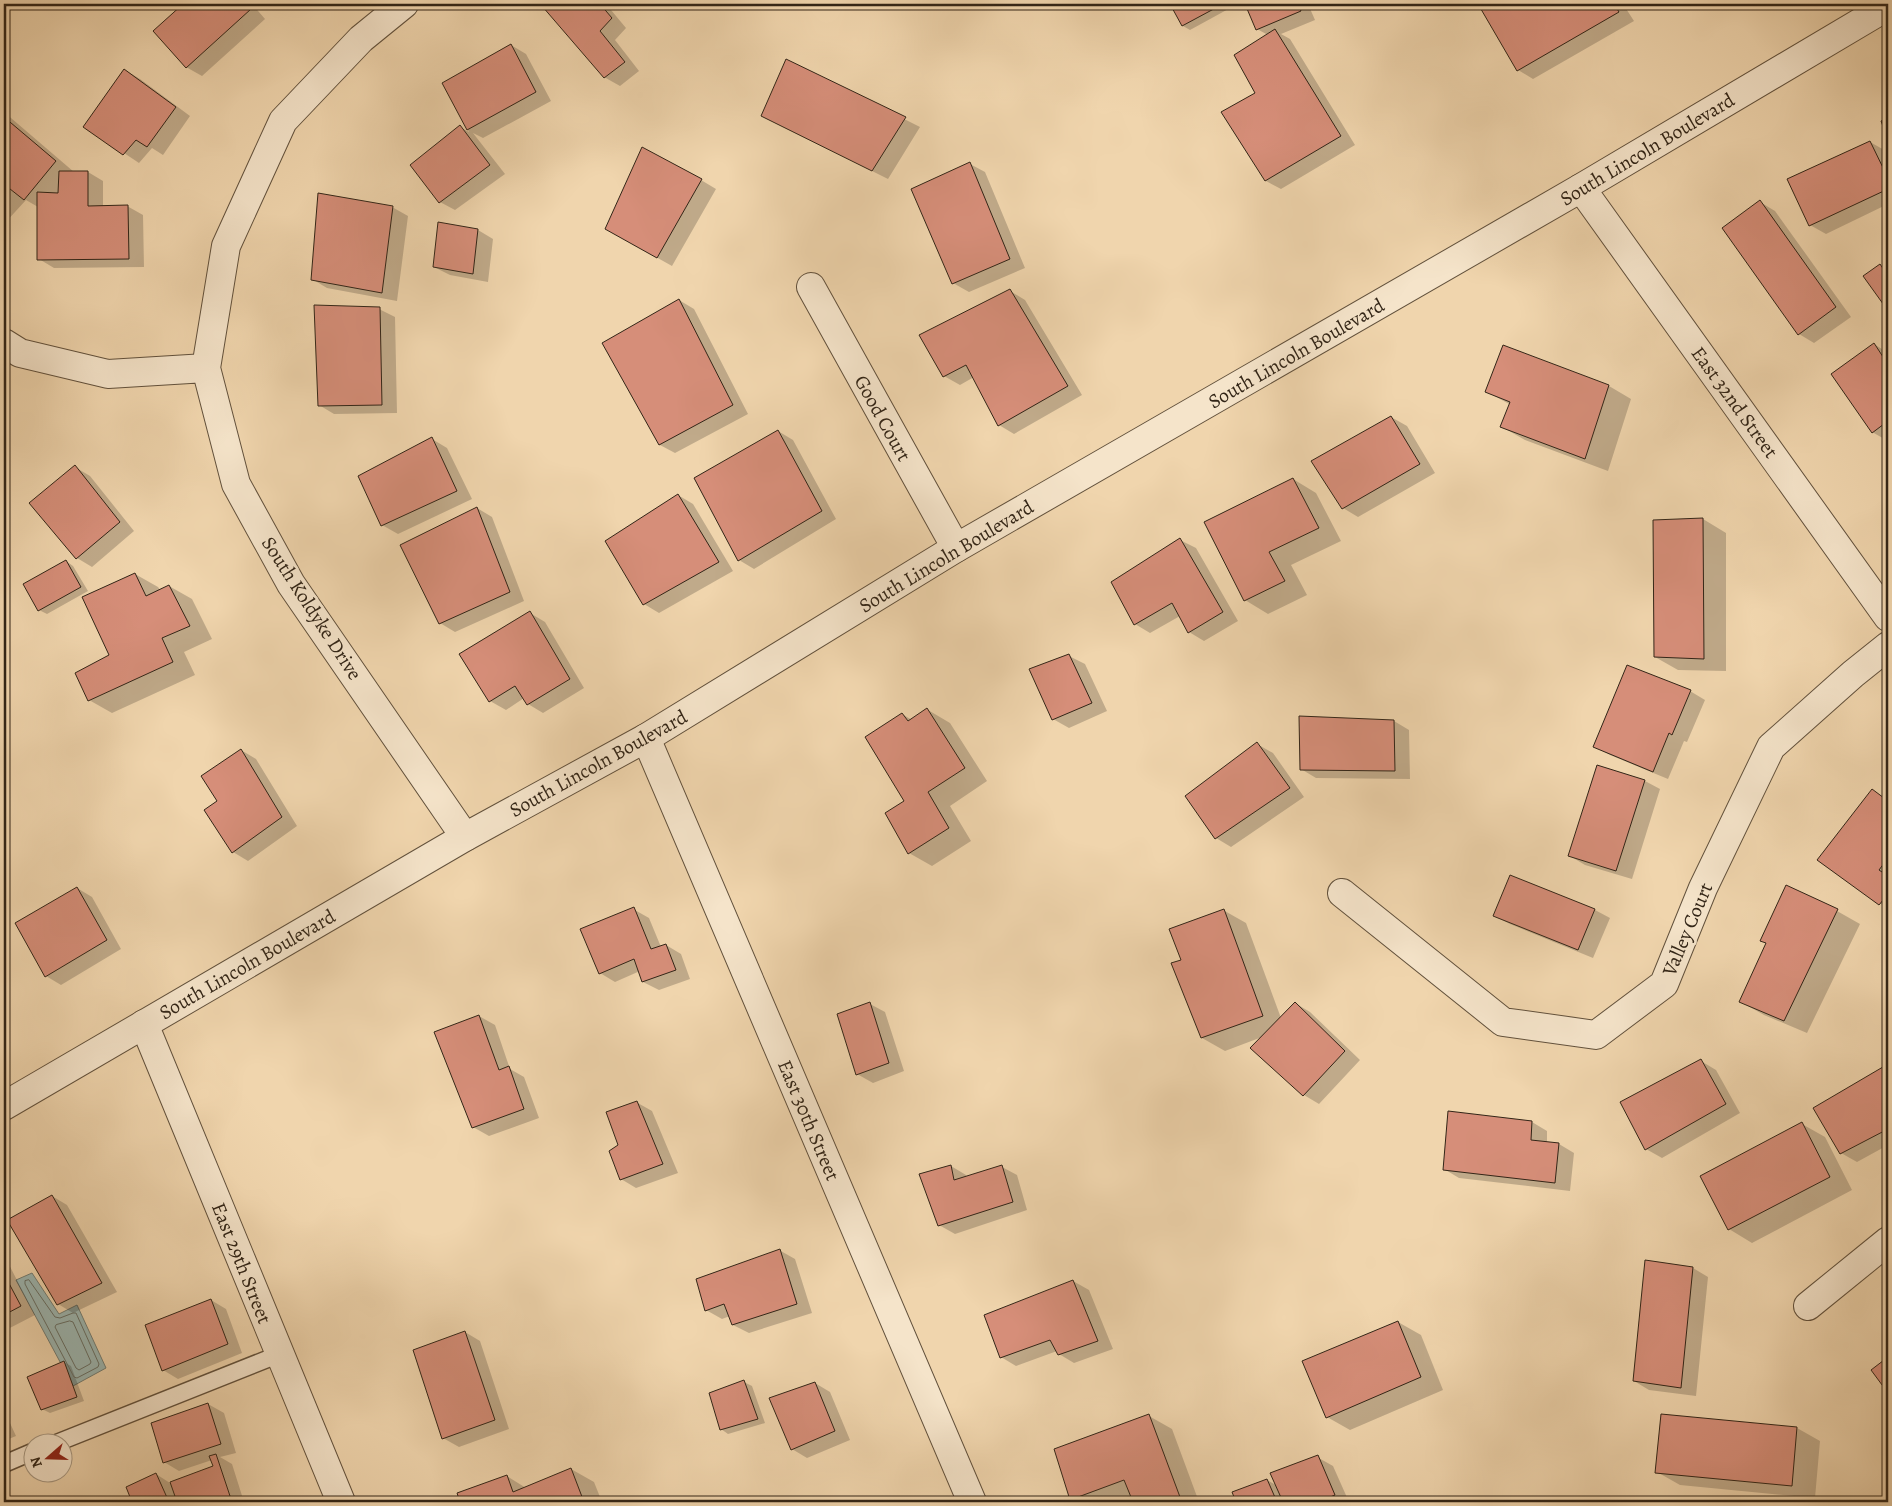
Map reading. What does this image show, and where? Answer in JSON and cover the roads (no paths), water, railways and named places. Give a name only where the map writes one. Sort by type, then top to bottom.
[{"type":"street","name":"South Koldyke Drive","points":[[404,4],[361,39],[283,122],[226,246],[206,368],[236,484],[291,584],[465,837]]},
{"type":"street","name":"South Lincoln Boulevard","points":[[4,1106],[465,837],[646,738],[956,548],[1581,188],[1888,6]]},
{"type":"street","name":"East 32nd Street","points":[[1581,188],[1888,617]]},
{"type":"street","name":"Good Court","points":[[811,288],[956,548]]},
{"type":"street","points":[[4,343],[20,353],[108,374],[206,368]]},
{"type":"street","name":"Valley Court","points":[[1342,893],[1502,1022],[1596,1035],[1664,984],[1703,888],[1770,746],[1852,674],[1888,646]]},
{"type":"street","name":"East 30th Street","points":[[646,738],[972,1502]]},
{"type":"street","name":"East 29th Street","points":[[144,1024],[341,1502]]},
{"type":"street","points":[[1808,1306],[1888,1241]]},
{"type":"lane","points":[[72,1437],[280,1354]]},
{"type":"lane","points":[[4,1464],[22,1456]]},
{"type":"water","points":[[32,1273],[59,1314],[77,1305],[106,1368],[73,1386],[16,1280]]}]
